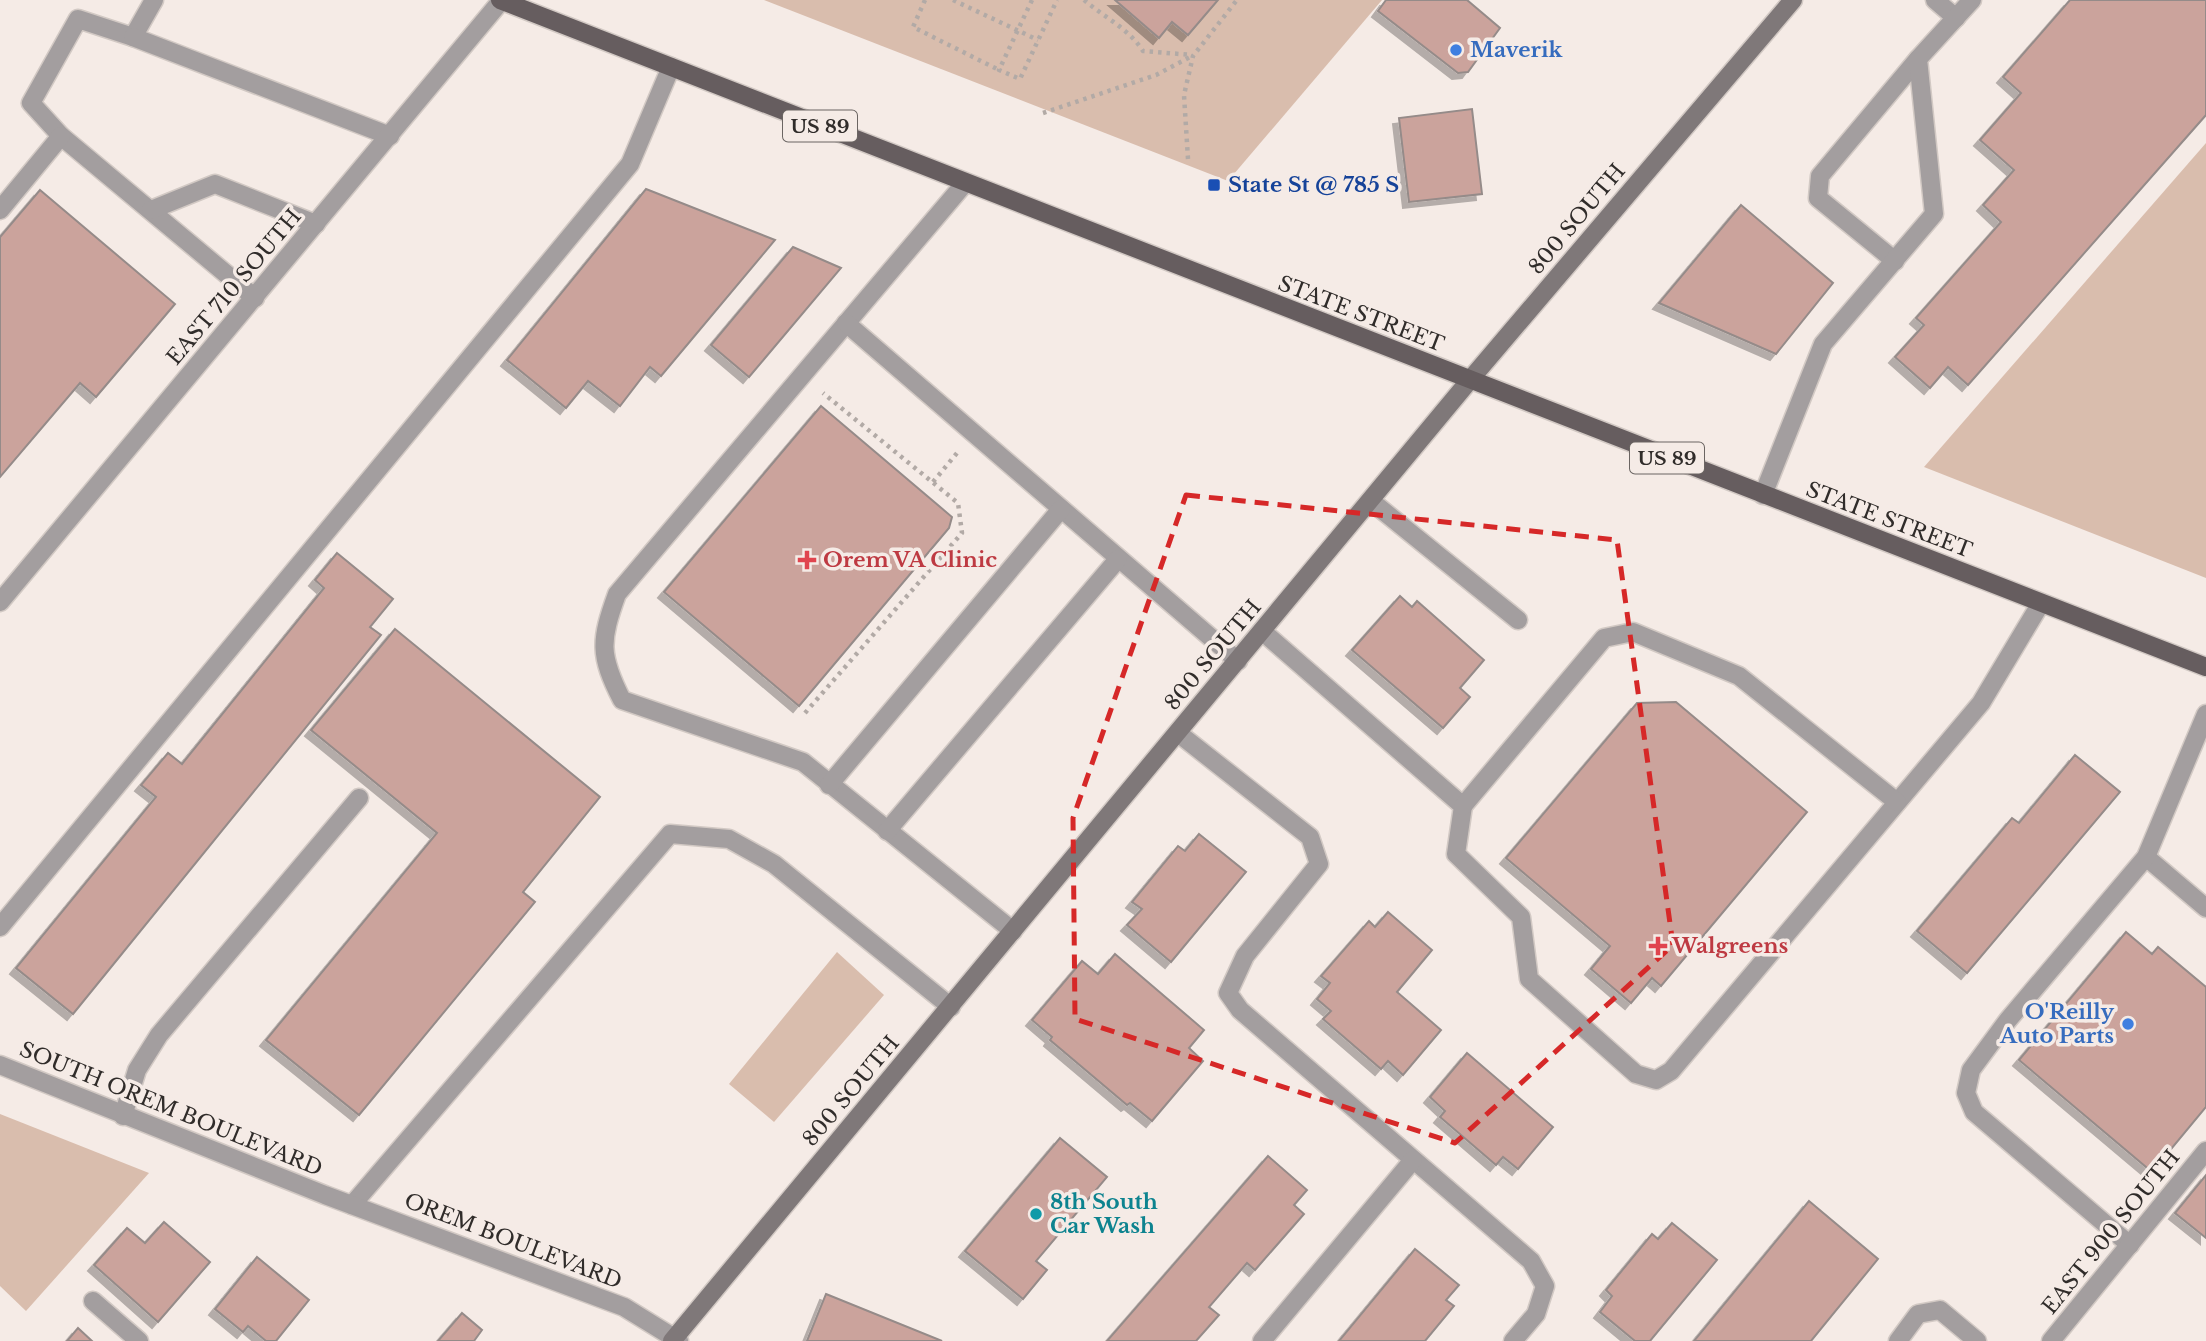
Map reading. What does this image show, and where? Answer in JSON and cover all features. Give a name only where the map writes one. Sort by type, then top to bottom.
[{"type":"main road","name":"STATE STREET","points":[[501,0],[1469,381],[2206,667]]},
{"type":"main road","name":"800 SOUTH","points":[[675,1340],[1469,381],[1793,0]]},
{"type":"street","points":[[133,37],[154,0]]},
{"type":"street","name":"EAST 710 SOUTH","points":[[0,601],[501,0]]},
{"type":"street","points":[[1935,0],[1956,18]]},
{"type":"street","points":[[1895,261],[1818,198],[1821,176],[1972,0]]},
{"type":"street","points":[[255,298],[61,136],[31,103],[78,19],[133,37],[390,136]]},
{"type":"street","points":[[1763,495],[1823,344],[1934,214],[1918,60]]},
{"type":"street","points":[[0,927],[630,164],[671,67]]},
{"type":"street","points":[[0,210],[61,136]]},
{"type":"street","points":[[965,183],[617,594],[603,631],[608,671],[622,700],[803,762],[1013,931]]},
{"type":"street","points":[[151,210],[215,184],[316,224]]},
{"type":"street","points":[[846,323],[1238,661]]},
{"type":"street","points":[[1371,501],[1518,620]]},
{"type":"street","points":[[829,785],[1061,509]]},
{"type":"street","points":[[887,831],[1118,559]]},
{"type":"street","points":[[1898,802],[1739,676],[1633,632],[1604,638],[1463,806],[1455,854],[1521,917],[1529,979],[1636,1074],[1656,1080],[1671,1071],[1898,802],[1981,703],[2041,603]]},
{"type":"street","points":[[1262,631],[1463,806]]},
{"type":"street","points":[[2130,1245],[1974,1112],[1966,1093],[1971,1070],[2008,1020],[2146,857],[2206,714]]},
{"type":"street","points":[[1178,733],[1310,837],[1319,864],[1245,956],[1228,993],[1240,1010],[1531,1261],[1545,1286],[1536,1314],[1513,1341]]},
{"type":"street","points":[[123,1116],[136,1070],[159,1035],[359,797]]},
{"type":"street","points":[[352,1205],[670,834],[729,839],[774,864],[951,1007]]},
{"type":"street","points":[[2146,857],[2206,908]]},
{"type":"street","name":"SOUTH OREM BOULEVARD","points":[[0,1065],[325,1195]]},
{"type":"street","name":"EAST 900 SOUTH","points":[[2051,1341],[2206,1151]]},
{"type":"street","points":[[1262,1341],[1413,1160]]},
{"type":"street","name":"OREM BOULEVARD","points":[[325,1195],[624,1307],[675,1340]]},
{"type":"street","points":[[93,1301],[139,1341]]},
{"type":"street","points":[[1898,1341],[1918,1314],[1940,1310],[1977,1341]]},
{"type":"path","points":[[925,0],[913,27],[1020,79],[1057,0]]},
{"type":"path","points":[[953,0],[1038,40]]},
{"type":"path","points":[[999,70],[1032,0]]},
{"type":"path","points":[[1084,0],[1114,25],[1132,34],[1143,51],[1193,55]]},
{"type":"path","points":[[1043,113],[1156,75],[1193,55],[1237,0]]},
{"type":"path","points":[[1188,159],[1184,95],[1193,55]]},
{"type":"path","points":[[805,713],[962,533],[958,503],[822,392]]},
{"type":"path","points":[[933,482],[974,434]]},
{"type":"highlighted area","points":[[1186,495],[1617,540],[1673,945],[1455,1143],[1075,1019],[1073,818]]},
{"type":"shaded area","points":[[764,0],[1382,0],[1228,181]]},
{"type":"shaded area","points":[[2206,143],[2206,578],[1924,467]]},
{"type":"shaded area","points":[[837,952],[884,995],[774,1122],[729,1084]]},
{"type":"shaded area","points":[[0,1114],[149,1173],[26,1311],[0,1286]]},
{"type":"building","points":[[1115,0],[1218,0],[1188,35],[1172,22],[1159,38]]},
{"type":"building","name":"Maverik","points":[[1386,0],[1467,0],[1500,28],[1468,72],[1458,73],[1378,11]]},
{"type":"building","points":[[2070,0],[2206,0],[2206,115],[1968,385],[1948,367],[1930,388],[1895,357],[1924,325],[1916,318],[2001,222],[1983,205],[2014,170],[1980,140],[2021,93],[2003,77]]},
{"type":"building","name":"Maverik","points":[[1472,109],[1482,194],[1409,202],[1399,118]]},
{"type":"building","points":[[646,189],[775,240],[661,376],[650,367],[620,406],[588,381],[566,408],[507,360]]},
{"type":"building","points":[[40,190],[175,304],[96,397],[80,383],[0,477],[0,237]]},
{"type":"building","points":[[1741,205],[1833,283],[1776,354],[1659,303]]},
{"type":"building","points":[[793,247],[841,268],[749,377],[711,345]]},
{"type":"building","name":"Orem VA Clinic","points":[[821,406],[952,517],[949,528],[799,706],[664,592]]},
{"type":"building","points":[[337,553],[393,599],[370,627],[381,635],[73,1014],[16,968],[156,797],[141,785],[168,753],[182,764],[324,588],[315,580]]},
{"type":"building","points":[[1400,596],[1412,607],[1417,601],[1484,660],[1460,688],[1470,697],[1443,728],[1352,650]]},
{"type":"building","points":[[395,629],[600,797],[523,892],[535,902],[359,1115],[266,1040],[437,833],[311,730]]},
{"type":"building","name":"Walgreens","points":[[1676,702],[1807,812],[1661,986],[1652,978],[1631,1003],[1591,969],[1610,946],[1506,858],[1637,703]]},
{"type":"building","points":[[2075,755],[2120,792],[1967,973],[1917,931],[2012,818],[2019,823]]},
{"type":"building","points":[[1199,834],[1246,872],[1171,962],[1127,925],[1142,909],[1132,902],[1178,846],[1185,851]]},
{"type":"building","points":[[1388,912],[1432,950],[1397,992],[1441,1030],[1403,1075],[1388,1061],[1381,1069],[1323,1019],[1331,1011],[1317,999],[1330,983],[1321,976],[1369,921],[1375,927]]},
{"type":"building","name":"O'Reilly Auto Parts","points":[[2126,932],[2152,954],[2158,947],[2206,987],[2206,1107],[2152,1172],[2019,1060]]},
{"type":"building","points":[[1115,954],[1204,1030],[1189,1048],[1203,1061],[1152,1121],[1130,1103],[1127,1105],[1050,1040],[1052,1037],[1032,1020],[1082,961],[1098,974]]},
{"type":"building","points":[[1467,1053],[1553,1127],[1518,1169],[1503,1157],[1496,1165],[1440,1117],[1445,1111],[1430,1097]]},
{"type":"building","name":"8th South Car Wash","points":[[1060,1138],[1107,1177],[1036,1261],[1047,1270],[1023,1299],[965,1251]]},
{"type":"building","points":[[1268,1156],[1307,1190],[1294,1205],[1304,1214],[1255,1270],[1247,1263],[1209,1307],[1219,1315],[1196,1341],[1107,1341]]},
{"type":"building","points":[[2206,1175],[2206,1238],[2175,1213]]},
{"type":"building","points":[[1809,1201],[1878,1259],[1811,1341],[1694,1341]]},
{"type":"building","points":[[164,1222],[210,1262],[158,1322],[94,1265],[127,1228],[145,1243]]},
{"type":"building","points":[[1672,1223],[1717,1260],[1650,1341],[1635,1341],[1600,1312],[1612,1296],[1606,1290],[1652,1234],[1658,1239]]},
{"type":"building","points":[[1415,1249],[1459,1285],[1446,1300],[1454,1306],[1425,1341],[1339,1341]]},
{"type":"building","points":[[257,1257],[309,1300],[276,1341],[266,1341],[248,1326],[243,1332],[215,1309]]},
{"type":"building","points":[[826,1294],[942,1341],[807,1341]]},
{"type":"building","points":[[462,1313],[482,1330],[474,1341],[438,1341]]},
{"type":"building","points":[[78,1328],[92,1341],[67,1341]]},
{"type":"place","name":"Maverik","points":[[1456,50]]},
{"type":"place","name":"State St @ 785 S","points":[[1214,185]]},
{"type":"place","name":"Orem VA Clinic","points":[[807,560]]},
{"type":"place","name":"Walgreens","points":[[1658,946]]},
{"type":"place","name":"O'Reilly Auto Parts","points":[[2128,1024]]},
{"type":"place","name":"8th South Car Wash","points":[[1036,1214]]}]
